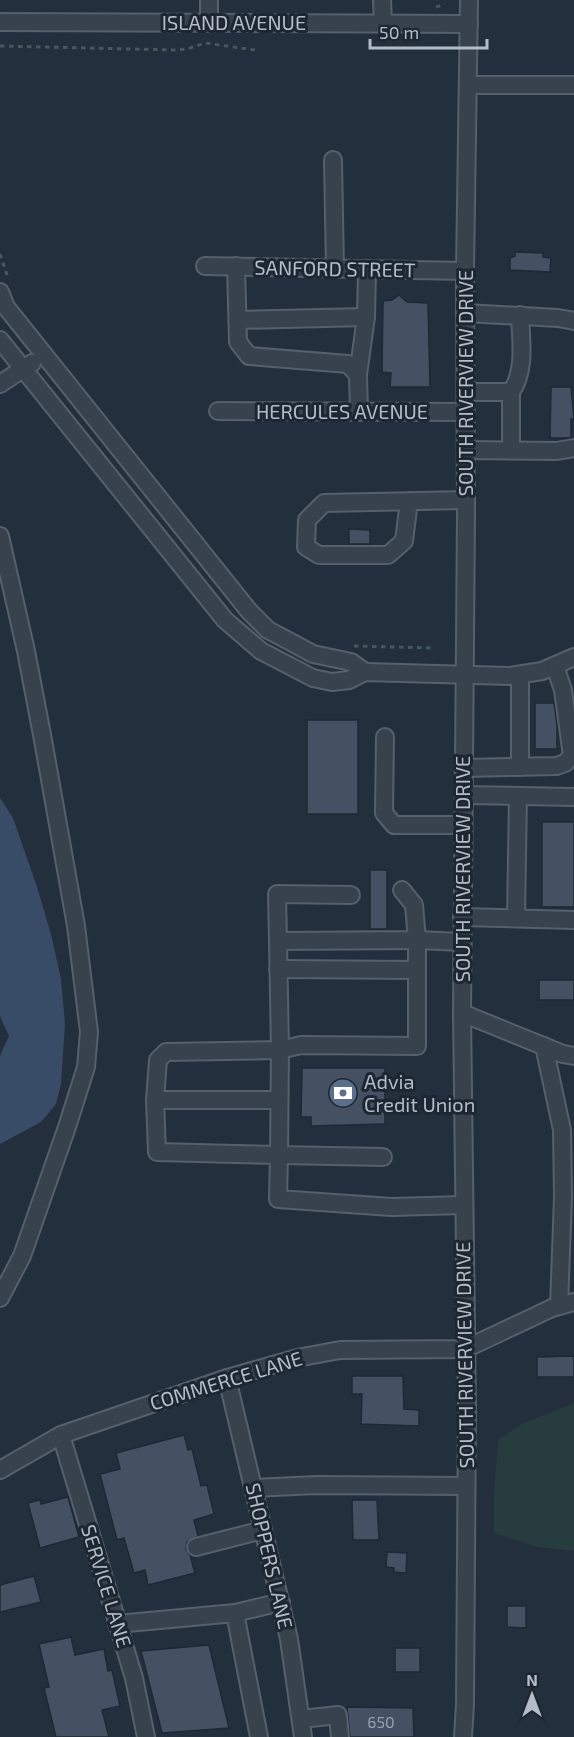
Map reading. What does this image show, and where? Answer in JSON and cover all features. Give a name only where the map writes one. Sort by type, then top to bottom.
[{"type":"street","points":[[209,0],[209,23]]},
{"type":"street","points":[[382,0],[383,24]]},
{"type":"street","name":"SOUTH RIVERVIEW DRIVE","points":[[463,1737],[466,1486],[462,917],[466,500],[465,271],[469,0]]},
{"type":"street","name":"ISLAND AVENUE","points":[[0,22],[469,24]]},
{"type":"street","points":[[468,85],[574,85]]},
{"type":"street","points":[[333,160],[335,269]]},
{"type":"street","name":"SANFORD STREET","points":[[205,266],[465,271]]},
{"type":"street","points":[[236,266],[238,342],[249,356],[348,364],[358,375]]},
{"type":"street","points":[[359,412],[358,375],[366,317],[367,269]]},
{"type":"street","points":[[6,289],[6,307],[249,612],[268,630],[313,654],[351,662],[365,672]]},
{"type":"street","points":[[465,313],[520,315],[574,321]]},
{"type":"street","points":[[511,450],[511,392],[516,385],[521,359],[520,315]]},
{"type":"street","points":[[238,320],[366,317]]},
{"type":"street","points":[[0,340],[225,620],[261,651],[313,678],[332,682],[349,680],[365,672],[520,675],[542,671],[574,657]]},
{"type":"street","points":[[0,384],[44,355]]},
{"type":"street","points":[[466,392],[511,392]]},
{"type":"street","name":"HERCULES AVENUE","points":[[218,411],[466,412]]},
{"type":"street","points":[[466,450],[557,451],[574,448]]},
{"type":"street","points":[[409,501],[404,541],[388,555],[319,555],[306,547],[307,520],[324,503],[409,501],[466,500]]},
{"type":"street","points":[[0,536],[26,651],[45,751],[76,926],[89,1032],[86,1067],[67,1126],[22,1256],[0,1298]]},
{"type":"street","points":[[464,768],[557,766],[565,763],[572,756],[563,690],[555,666]]},
{"type":"street","points":[[520,675],[520,767]]},
{"type":"street","points":[[385,737],[384,813],[388,820],[394,825],[463,825]]},
{"type":"street","points":[[463,795],[574,797]]},
{"type":"street","points":[[518,796],[520,918]]},
{"type":"street","points":[[383,1156],[157,1152],[155,1100],[158,1060],[166,1052],[280,1050],[301,1045],[417,1046],[417,940],[414,905],[402,890]]},
{"type":"street","points":[[351,895],[277,894],[280,1050],[278,1199],[391,1207],[464,1205]]},
{"type":"street","points":[[462,917],[574,920]]},
{"type":"street","points":[[278,940],[462,942]]},
{"type":"street","points":[[278,969],[417,970]]},
{"type":"street","points":[[462,1012],[562,1054],[574,1056]]},
{"type":"street","points":[[465,1348],[566,1304],[562,1130],[544,1046]]},
{"type":"street","points":[[155,1100],[279,1100]]},
{"type":"street","name":"COMMERCE LANE","points":[[0,1470],[61,1436],[227,1378],[297,1358],[340,1350],[465,1348]]},
{"type":"street","name":"SHOPPERS LANE","points":[[227,1378],[289,1639],[303,1737]]},
{"type":"street","name":"SERVICE LANE","points":[[61,1436],[134,1678],[146,1737]]},
{"type":"street","points":[[253,1488],[316,1485],[466,1486]]},
{"type":"street","points":[[196,1547],[263,1530]]},
{"type":"street","points":[[117,1624],[235,1613],[281,1602]]},
{"type":"street","points":[[235,1613],[259,1737]]},
{"type":"street","points":[[301,1719],[338,1715],[340,1737]]},
{"type":"path","points":[[0,46],[187,50],[205,44],[255,50]]},
{"type":"path","points":[[0,254],[6,289]]},
{"type":"path","points":[[349,645],[434,648]]},
{"type":"green space","points":[[574,1403],[574,1551],[537,1547],[494,1533],[498,1440],[522,1424]]},
{"type":"water","points":[[0,798],[13,818],[51,934],[61,979],[65,1024],[61,1084],[56,1104],[41,1122],[0,1144],[0,1056],[9,1036],[0,1016]]},
{"type":"building","points":[[515,252],[543,253],[543,257],[551,258],[550,272],[510,270],[510,258],[515,256]]},
{"type":"building","points":[[399,295],[407,302],[428,303],[430,387],[390,387],[391,373],[382,372],[383,301],[392,300]]},
{"type":"building","points":[[551,387],[571,387],[574,419],[571,419],[571,438],[550,438]]},
{"type":"building","points":[[349,529],[370,530],[370,544],[349,544]]},
{"type":"building","points":[[535,703],[554,703],[557,749],[535,749]]},
{"type":"building","points":[[307,720],[358,720],[358,814],[307,814]]},
{"type":"building","points":[[542,822],[574,822],[574,907],[542,907]]},
{"type":"building","points":[[370,870],[387,870],[387,929],[370,929]]},
{"type":"building","points":[[539,980],[574,980],[574,1000],[539,1000]]},
{"type":"building","name":"Advia Credit Union","points":[[302,1068],[385,1068],[385,1124],[311,1126],[311,1117],[301,1117]]},
{"type":"building","points":[[574,1356],[574,1377],[537,1377],[537,1357]]},
{"type":"building","points":[[352,1376],[403,1376],[404,1409],[419,1410],[419,1426],[361,1424],[362,1394],[352,1394]]},
{"type":"building","points":[[184,1435],[188,1450],[192,1449],[201,1486],[207,1485],[214,1514],[194,1520],[198,1536],[187,1542],[186,1549],[195,1573],[148,1585],[145,1570],[134,1573],[124,1538],[117,1540],[100,1474],[120,1469],[116,1453]]},
{"type":"building","points":[[68,1497],[79,1537],[40,1548],[28,1503],[40,1500],[41,1504]]},
{"type":"building","points":[[352,1500],[377,1500],[379,1540],[353,1540]]},
{"type":"building","points":[[387,1552],[407,1553],[406,1573],[394,1572],[394,1568],[386,1567]]},
{"type":"building","points":[[34,1576],[41,1602],[0,1612],[0,1585]]},
{"type":"building","points":[[507,1606],[526,1606],[526,1628],[507,1627]]},
{"type":"building","points":[[71,1637],[75,1655],[104,1649],[108,1671],[112,1670],[120,1706],[102,1710],[109,1737],[56,1737],[44,1688],[49,1687],[39,1644]]},
{"type":"building","points":[[209,1645],[229,1728],[162,1733],[141,1651]]},
{"type":"building","points":[[395,1648],[420,1648],[420,1672],[395,1672]]},
{"type":"building","points":[[347,1707],[413,1708],[414,1737],[350,1737]]},
{"type":"place","name":"Advia Credit Union","points":[[343,1093]]}]
